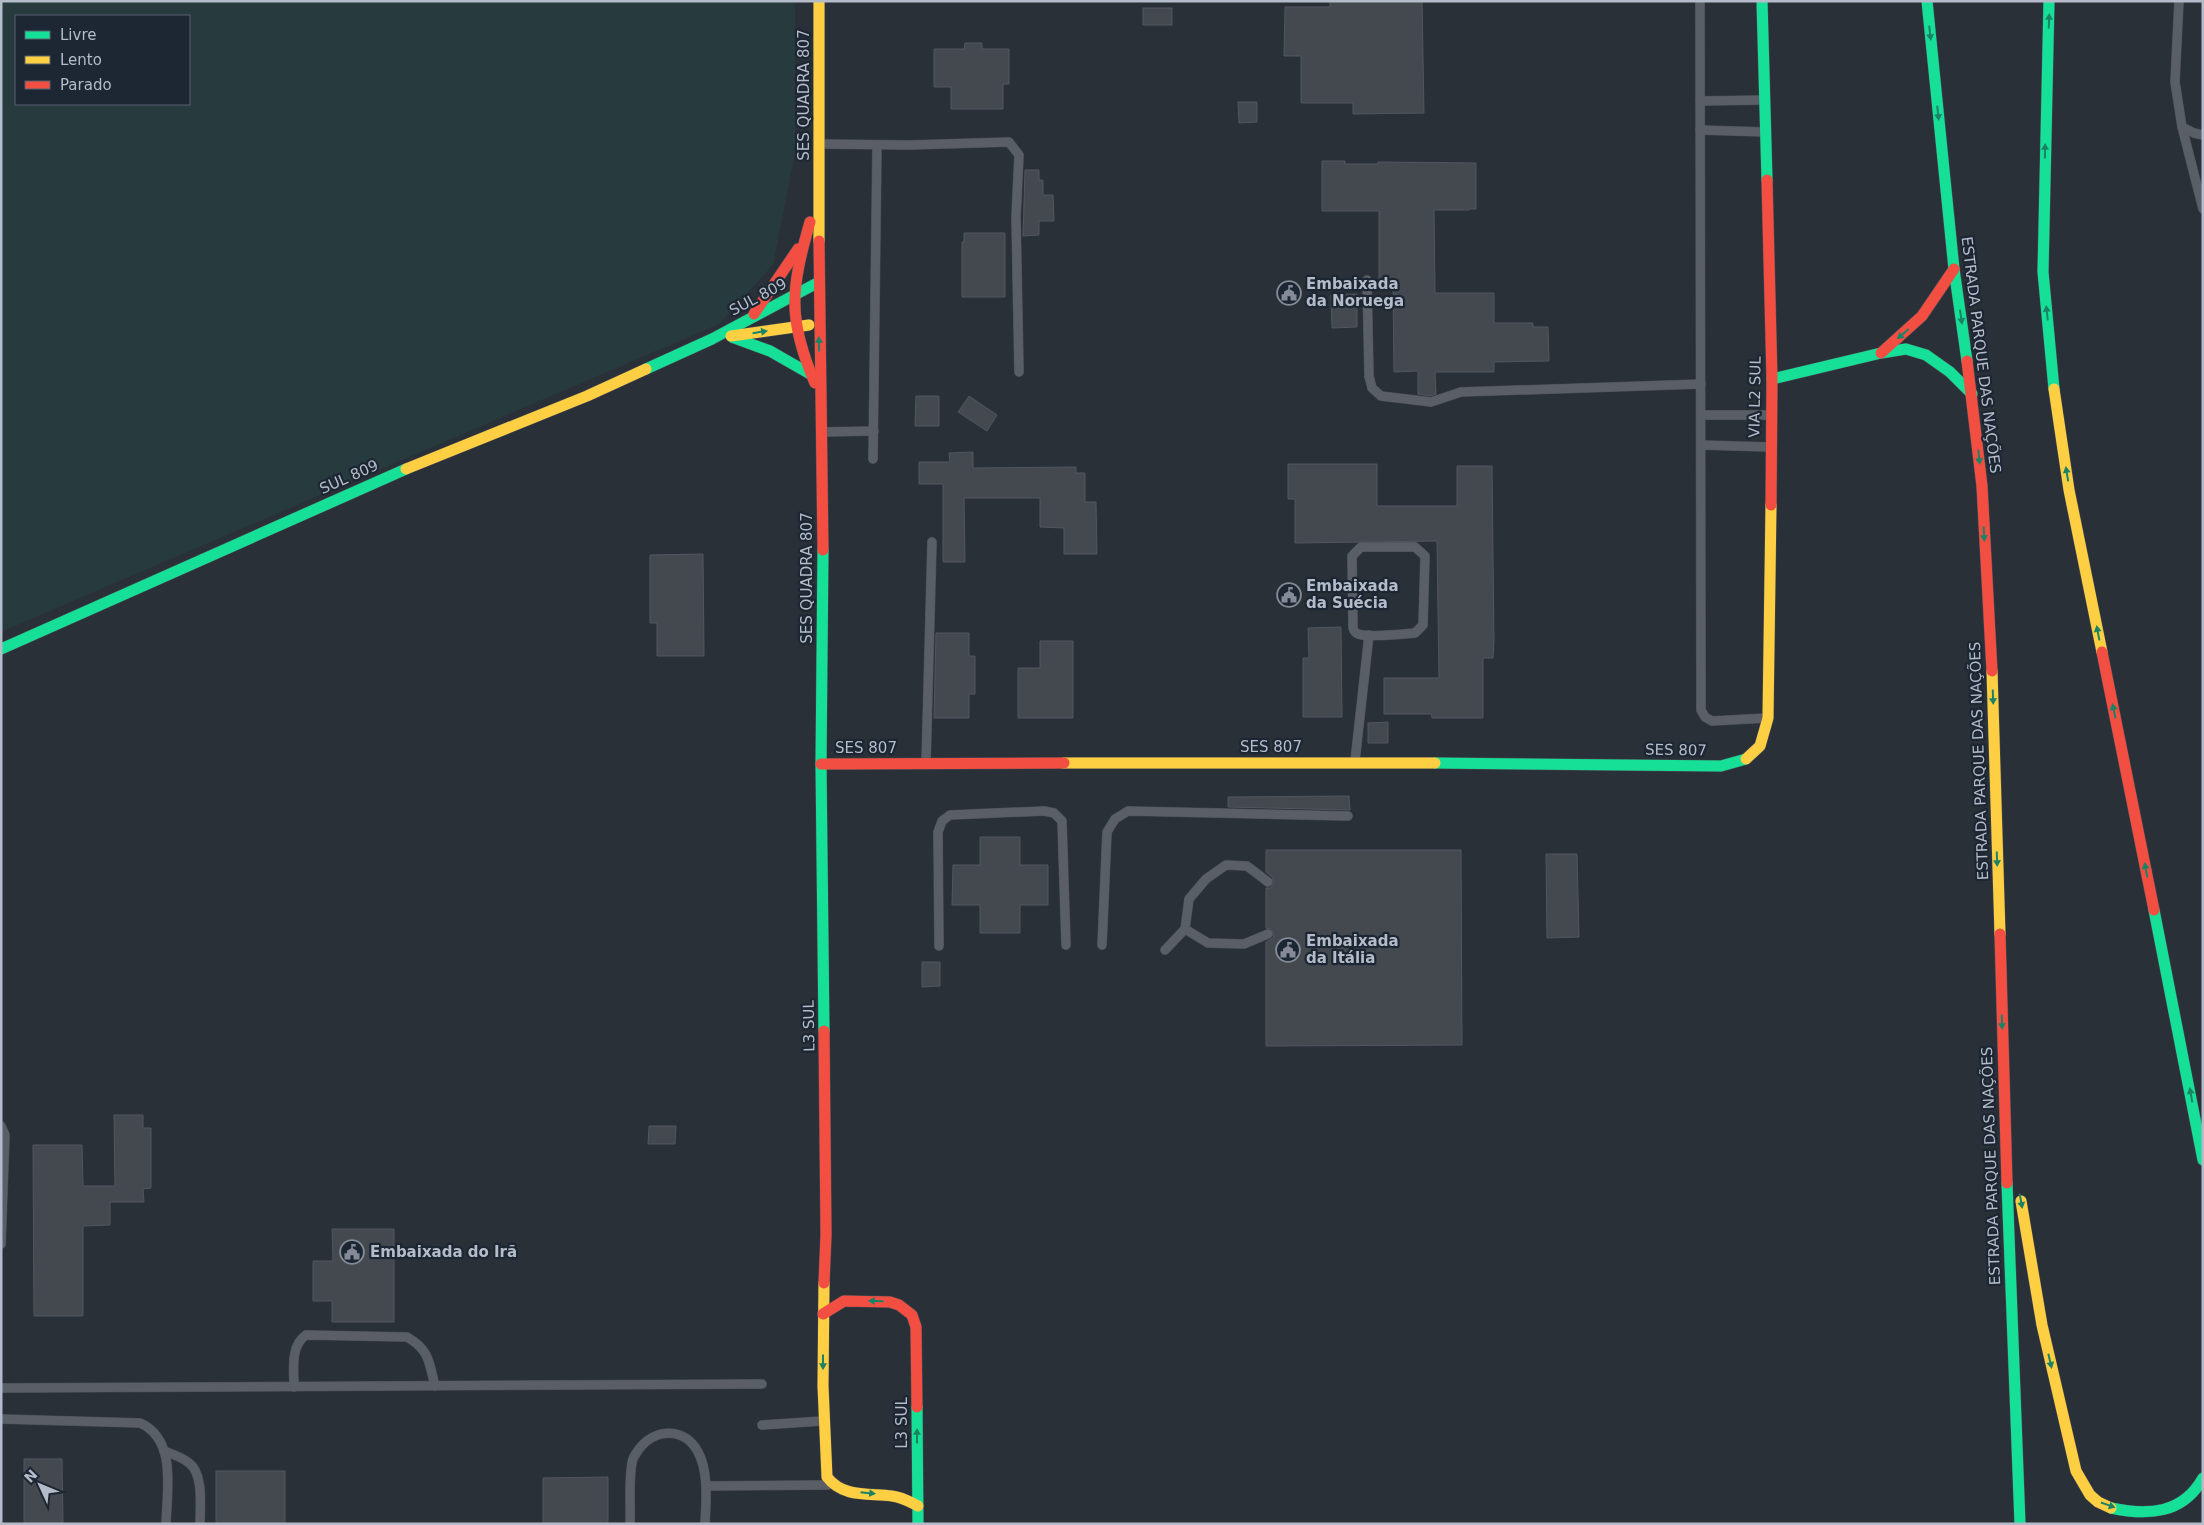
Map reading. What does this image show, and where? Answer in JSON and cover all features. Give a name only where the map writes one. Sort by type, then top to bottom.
[{"type":"main road","name":"SES QUADRA 807","points":[[819,1],[818,323],[823,535],[821,764]]},
{"type":"main road","name":"VIA L2 SUL","points":[[1721,766],[1738,764],[1754,755],[1766,734],[1768,718],[1772,378],[1762,1]]},
{"type":"main road","name":"ESTRADA PARQUE DAS NAÇÕES","points":[[1926,1],[1954,269],[1972,394],[1982,486],[1993,683],[2010,1307],[2020,1524]]},
{"type":"main road","points":[[2049,1],[2043,272],[2055,402],[2069,490],[2177,1022],[2203,1160]]},
{"type":"main road","name":"SES QUADRA 807","points":[[819,189],[808,229],[795,295],[795,326],[801,351],[820,393]]},
{"type":"main road","points":[[750,319],[792,260],[808,229]]},
{"type":"main road","points":[[1881,353],[1922,316],[1954,269]]},
{"type":"main road","name":"SUL 809","points":[[1,650],[395,473],[587,396],[712,339],[819,282]]},
{"type":"main road","name":"SUL 809","points":[[712,339],[818,323]]},
{"type":"main road","points":[[731,336],[770,351],[812,375]]},
{"type":"main road","points":[[1772,378],[1906,349],[1926,355],[1950,372],[1972,394]]},
{"type":"main road","name":"SES 807","points":[[821,764],[1355,762],[1721,766]]},
{"type":"main road","name":"L3 SUL","points":[[821,764],[826,1235],[823,1287],[823,1421],[827,1477],[831,1485]]},
{"type":"main road","points":[[2004,1101],[2042,1325],[2076,1471],[2082,1485],[2103,1505],[2134,1511],[2161,1510],[2176,1506],[2188,1497],[2199,1486],[2203,1478]]},
{"type":"main road","points":[[823,1287],[844,1301],[824,1314]]},
{"type":"main road","name":"L3 SUL","points":[[844,1301],[890,1302],[899,1305],[912,1314],[916,1327],[918,1524]]},
{"type":"main road","points":[[831,1485],[840,1490],[894,1496],[918,1506]]},
{"type":"main road","points":[[894,1496],[918,1485]]},
{"type":"lane","points":[[1700,1],[1701,710],[1712,721],[1768,718]]},
{"type":"lane","points":[[2180,1],[2175,82],[2182,127],[2203,209]]},
{"type":"lane","points":[[1700,101],[1765,100]]},
{"type":"lane","points":[[2182,127],[2194,133],[2203,134]]},
{"type":"lane","points":[[1700,130],[1766,132]]},
{"type":"lane","points":[[819,144],[877,145],[1009,142],[1016,149],[1019,155],[1016,217],[1019,372]]},
{"type":"lane","points":[[873,459],[877,145]]},
{"type":"lane","points":[[1367,280],[1369,376],[1372,388],[1381,396],[1431,402],[1460,392],[1701,384]]},
{"type":"lane","points":[[1701,415],[1771,415]]},
{"type":"lane","points":[[820,432],[874,432]]},
{"type":"lane","points":[[1701,445],[1770,447]]},
{"type":"lane","points":[[926,763],[932,542]]},
{"type":"lane","points":[[1361,547],[1415,547],[1425,556],[1423,625],[1415,633],[1369,635],[1358,634],[1353,628],[1352,556],[1361,547]]},
{"type":"lane","points":[[1355,762],[1369,635]]},
{"type":"lane","points":[[939,946],[938,832],[942,821],[950,815],[1044,811],[1054,813],[1062,821],[1066,945]]},
{"type":"lane","points":[[1102,945],[1108,832],[1115,819],[1128,811],[1348,816]]},
{"type":"lane","points":[[1165,950],[1185,929],[1189,899],[1206,879],[1226,865],[1247,866],[1268,882]]},
{"type":"lane","points":[[1185,929],[1208,944],[1244,944],[1268,934]]},
{"type":"lane","points":[[1,1126],[5,1135],[1,1244]]},
{"type":"lane","points":[[294,1387],[295,1348],[300,1340],[306,1336],[407,1337],[420,1344],[428,1357],[435,1386]]},
{"type":"lane","points":[[1,1388],[762,1384]]},
{"type":"lane","points":[[1,1419],[140,1423],[148,1426],[156,1434],[166,1458],[166,1524]]},
{"type":"lane","points":[[762,1425],[823,1421]]},
{"type":"lane","points":[[630,1524],[633,1458],[650,1438],[672,1432],[682,1435],[698,1452],[706,1486],[705,1524]]},
{"type":"lane","points":[[164,1451],[190,1464],[195,1470],[199,1481],[200,1524]]},
{"type":"lane","points":[[706,1486],[831,1485]]},
{"type":"green space","points":[[1,1],[795,1],[795,153],[773,265],[719,324],[1,632]]},
{"type":"building","points":[[1330,1],[1422,1],[1424,113],[1353,114],[1353,103],[1301,103],[1301,56],[1284,56],[1285,7],[1330,7]]},
{"type":"building","points":[[1143,8],[1172,8],[1172,25],[1143,25]]},
{"type":"building","points":[[965,43],[982,43],[982,49],[1009,49],[1009,84],[1003,84],[1003,109],[951,109],[951,87],[934,87],[934,49],[964,49]]},
{"type":"building","points":[[1238,102],[1257,102],[1257,122],[1239,123]]},
{"type":"building","points":[[1322,161],[1345,161],[1345,164],[1378,164],[1378,162],[1476,163],[1476,209],[1434,210],[1435,293],[1494,293],[1494,323],[1533,323],[1533,327],[1548,327],[1549,361],[1494,362],[1494,372],[1435,372],[1436,394],[1430,396],[1418,394],[1418,371],[1394,372],[1393,284],[1379,284],[1379,211],[1322,211]]},
{"type":"building","points":[[1025,170],[1039,170],[1039,180],[1043,180],[1043,195],[1053,195],[1054,221],[1039,221],[1039,235],[1023,236]]},
{"type":"building","points":[[964,233],[1005,233],[1005,297],[962,297],[962,242],[964,242]]},
{"type":"building","points":[[1357,294],[1357,327],[1332,328],[1331,295]]},
{"type":"building","points":[[916,396],[939,396],[939,426],[915,426]]},
{"type":"building","points":[[969,396],[997,415],[987,431],[958,412]]},
{"type":"building","points":[[973,452],[973,468],[1076,467],[1076,473],[1085,473],[1085,502],[1096,502],[1097,554],[1064,554],[1064,528],[1040,527],[1040,498],[964,498],[965,562],[943,562],[943,484],[919,484],[919,462],[950,462],[949,453]]},
{"type":"building","points":[[1288,464],[1377,464],[1377,506],[1457,506],[1457,466],[1492,466],[1494,641],[1493,658],[1483,658],[1483,718],[1432,718],[1431,714],[1384,714],[1384,678],[1439,678],[1437,541],[1295,543],[1295,499],[1288,499]]},
{"type":"building","points":[[703,554],[704,656],[657,656],[657,623],[650,623],[650,555]]},
{"type":"building","points":[[1341,627],[1342,717],[1303,717],[1303,658],[1309,658],[1308,628]]},
{"type":"building","points":[[936,633],[969,633],[969,656],[975,656],[975,694],[969,694],[969,718],[934,718]]},
{"type":"building","points":[[1040,641],[1073,641],[1073,718],[1018,718],[1018,668],[1040,668]]},
{"type":"building","points":[[1388,722],[1388,743],[1368,743],[1368,723]]},
{"type":"building","points":[[1349,796],[1350,810],[1228,807],[1228,797]]},
{"type":"building","points":[[980,837],[1020,837],[1020,865],[1048,865],[1048,905],[1020,905],[1020,933],[980,933],[980,905],[952,905],[953,865],[980,865]]},
{"type":"building","points":[[1266,850],[1461,850],[1462,1045],[1266,1046],[1266,942],[1273,938],[1274,934],[1271,929],[1266,928],[1266,888],[1271,888],[1274,882],[1272,877],[1266,872]]},
{"type":"building","points":[[1546,854],[1577,854],[1579,937],[1547,938]]},
{"type":"building","points":[[922,962],[940,962],[940,986],[922,987]]},
{"type":"building","points":[[114,1115],[143,1115],[143,1128],[151,1128],[151,1188],[143,1189],[144,1202],[110,1202],[110,1225],[83,1226],[83,1316],[34,1316],[33,1145],[82,1145],[83,1186],[115,1186]]},
{"type":"building","points":[[649,1126],[676,1126],[675,1144],[648,1144]]},
{"type":"building","points":[[332,1229],[394,1229],[394,1322],[332,1322],[332,1301],[313,1301],[313,1261],[333,1261]]},
{"type":"building","points":[[24,1459],[62,1459],[63,1524],[24,1524]]},
{"type":"building","points":[[216,1471],[285,1471],[285,1524],[216,1524]]},
{"type":"building","points":[[608,1477],[608,1524],[543,1524],[543,1478]]},
{"type":"traffic: fast","points":[[1762,1],[1767,180]]},
{"type":"traffic: fast","points":[[1927,1],[1954,269],[1967,361]]},
{"type":"traffic: fast","points":[[2049,1],[2043,272],[2054,389]]},
{"type":"traffic: fast","points":[[646,369],[712,339],[819,282]]},
{"type":"traffic: fast","points":[[732,337],[770,351],[812,375]]},
{"type":"traffic: fast","points":[[1772,379],[1881,353],[1906,349],[1926,355],[1950,372],[1972,394]]},
{"type":"traffic: fast","points":[[1,649],[406,469]]},
{"type":"traffic: fast","points":[[823,550],[821,764],[824,1031]]},
{"type":"traffic: fast","points":[[1435,763],[1721,766],[1746,759]]},
{"type":"traffic: fast","points":[[2154,910],[2203,1160]]},
{"type":"traffic: fast","points":[[2007,1183],[2020,1524]]},
{"type":"traffic: fast","points":[[917,1407],[918,1524]]},
{"type":"traffic: fast","points":[[2111,1508],[2138,1512],[2163,1510],[2185,1499],[2195,1490],[2203,1478]]},
{"type":"traffic: slow","points":[[819,1],[819,241]]},
{"type":"traffic: slow","points":[[731,336],[809,325]]},
{"type":"traffic: slow","points":[[406,469],[587,396],[646,369]]},
{"type":"traffic: slow","points":[[2054,389],[2069,490],[2102,652]]},
{"type":"traffic: slow","points":[[1746,759],[1760,746],[1768,718],[1771,505]]},
{"type":"traffic: slow","points":[[1992,671],[2000,934]]},
{"type":"traffic: slow","points":[[1064,763],[1435,763]]},
{"type":"traffic: slow","points":[[2021,1201],[2042,1325],[2076,1471],[2090,1495],[2098,1502],[2111,1508]]},
{"type":"traffic: slow","points":[[824,1283],[823,1386],[827,1477],[833,1484],[849,1491],[896,1497],[918,1506]]},
{"type":"traffic: jam","points":[[1767,180],[1772,379],[1771,505]]},
{"type":"traffic: jam","points":[[810,222],[799,266],[795,303],[800,340],[815,383]]},
{"type":"traffic: jam","points":[[819,241],[823,550]]},
{"type":"traffic: jam","points":[[754,314],[798,249]]},
{"type":"traffic: jam","points":[[1881,353],[1922,316],[1954,269]]},
{"type":"traffic: jam","points":[[1967,361],[1982,486],[1992,671]]},
{"type":"traffic: jam","points":[[2102,652],[2154,910]]},
{"type":"traffic: jam","points":[[821,764],[1064,763]]},
{"type":"traffic: jam","points":[[2000,934],[2007,1183]]},
{"type":"traffic: jam","points":[[824,1031],[826,1235],[824,1283]]},
{"type":"traffic: jam","points":[[823,1314],[844,1301],[890,1302],[899,1305],[912,1315],[916,1327],[917,1407]]},
{"type":"place","name":"Embaixada da Noruega","points":[[1289,293]]},
{"type":"place","name":"Embaixada da Suécia","points":[[1289,595]]},
{"type":"place","name":"Embaixada da Itália","points":[[1288,950]]},
{"type":"place","name":"Embaixada do Irã","points":[[352,1252]]}]
